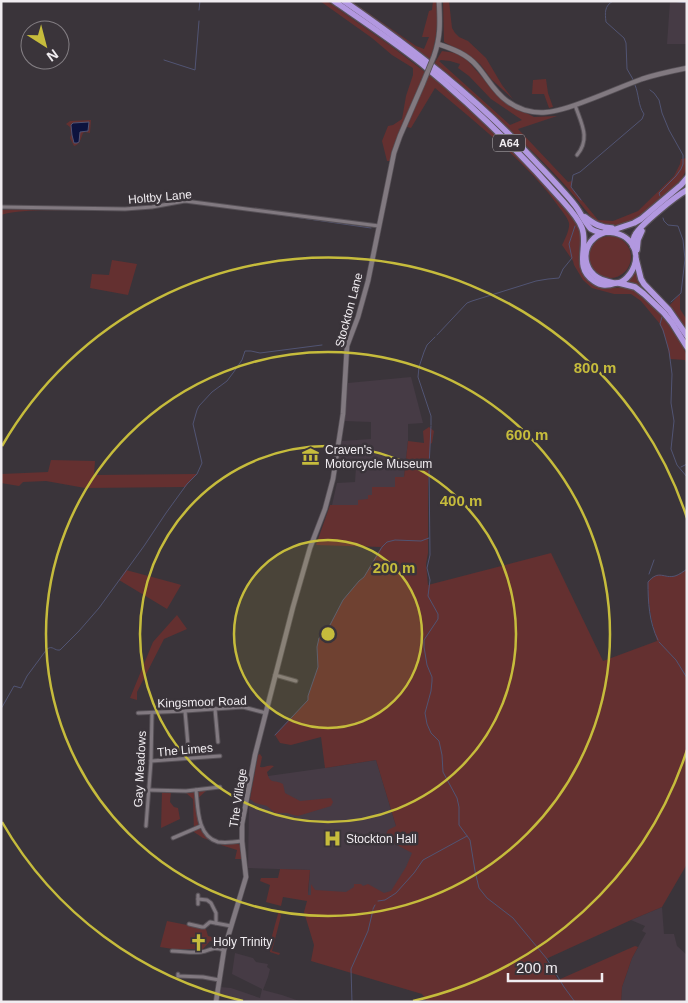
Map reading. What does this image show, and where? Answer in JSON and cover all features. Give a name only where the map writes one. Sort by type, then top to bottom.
[{"type":"highway","name":"A64","points":[[334,1],[420,63],[500,134],[548,184],[580,222],[584,235],[582,261],[588,275],[596,282],[604,285],[609,286],[617,283],[635,287],[664,313],[687,347]]},
{"type":"highway","name":"A64","points":[[344,1],[422,58],[472,100],[528,154],[567,196],[589,226],[595,231],[604,233]]},
{"type":"highway","points":[[636,257],[630,274],[617,283],[595,276],[589,269],[586,261],[586,252],[594,238],[641,219],[687,178]]},
{"type":"highway","points":[[633,246],[635,235],[642,226],[676,196],[687,190]]},
{"type":"highway","points":[[580,212],[598,226],[616,228]]},
{"type":"highway","points":[[637,264],[638,240],[642,230],[651,219]]},
{"type":"highway","points":[[604,233],[614,232],[622,235],[629,241],[633,246],[644,284],[677,319],[687,336]]},
{"type":"street","name":"Stockton Lane","points":[[288,627],[310,548],[325,509],[333,479],[345,397],[347,346],[364,298],[394,153],[438,44],[440,30],[439,1]]},
{"type":"street","points":[[438,44],[467,56],[501,96],[516,107],[528,111],[546,113],[575,105],[650,76],[687,68]]},
{"type":"street","points":[[575,105],[584,138],[577,155]]},
{"type":"street","name":"Holtby Lane","points":[[1,208],[125,209],[152,207],[185,201],[379,226]]},
{"type":"street","name":"The Village","points":[[216,1002],[224,950],[246,874],[242,824],[246,802],[258,741],[288,627]]},
{"type":"street","points":[[275,675],[296,681]]},
{"type":"street","name":"Kingsmoor Road","points":[[138,713],[243,707],[266,713]]},
{"type":"street","points":[[215,709],[218,742]]},
{"type":"street","points":[[186,711],[188,745]]},
{"type":"street","name":"Gay Meadows","points":[[146,826],[151,761],[152,713]]},
{"type":"street","name":"The Limes","points":[[151,761],[220,756]]},
{"type":"street","points":[[148,790],[177,791],[220,788]]},
{"type":"street","points":[[196,790],[201,826],[208,836],[215,841],[242,841]]},
{"type":"street","points":[[172,838],[201,826]]},
{"type":"street","points":[[198,904],[198,897],[211,903],[216,913],[216,923]]},
{"type":"street","points":[[189,924],[204,927],[210,922],[231,926]]},
{"type":"street","points":[[172,951],[203,952],[217,948],[224,950]]},
{"type":"street","points":[[178,975],[219,980]]},
{"type":"shaded area","points":[[320,1],[327,1],[425,72],[396,140],[390,161],[387,161],[382,141],[388,126],[402,119],[413,68],[392,55],[372,38]]},
{"type":"shaded area","points":[[346,1],[351,1],[416,46],[424,49],[429,37],[422,37],[429,11],[432,10],[433,1],[437,1],[436,32],[429,62]]},
{"type":"shaded area","points":[[443,1],[449,1],[452,28],[455,33],[468,41],[486,58],[513,99],[492,80],[480,64],[444,42]]},
{"type":"shaded area","points":[[670,1],[687,3],[687,66],[686,44],[667,44]]},
{"type":"shaded area","points":[[442,51],[456,53],[467,60],[503,101],[534,117],[557,116],[518,129],[568,182],[572,181],[571,187],[598,220],[613,221],[638,211],[674,176],[681,159],[687,158],[685,174],[679,182],[636,219],[616,225],[605,225],[595,221],[563,183],[533,152],[434,64]],"holes":[[[439,61],[450,61],[460,64],[458,68],[469,76],[491,99],[522,120],[510,125]]]},
{"type":"shaded area","points":[[429,74],[495,131],[577,221],[581,235],[579,265],[587,279],[598,287],[630,289],[645,298],[670,327],[683,346],[687,365],[685,360],[670,359],[660,324],[641,301],[631,294],[614,294],[592,288],[583,280],[562,245],[569,225],[565,215],[543,187],[499,142],[435,88],[411,128],[407,127]]},
{"type":"shaded area","points":[[546,79],[553,107],[549,108],[544,94],[532,94],[533,80]]},
{"type":"shaded area","points":[[91,120],[90,133],[83,133],[79,143],[74,146],[70,138],[70,127],[66,124],[70,121]],"holes":[[[89,123],[88,131],[80,132],[74,143],[72,135]]]},
{"type":"shaded area","points":[[89,122],[88,131],[80,132],[79,142],[74,143],[71,125],[73,123]]},
{"type":"shaded area","points":[[1,210],[86,211],[32,211],[1,215]]},
{"type":"shaded area","points":[[614,236],[622,239],[628,245],[631,257],[628,269],[622,275],[606,278],[598,275],[592,269],[589,253],[592,245],[598,239]]},
{"type":"shaded area","points":[[112,260],[137,264],[128,295],[90,288],[92,274],[109,275]]},
{"type":"shaded area","points":[[635,268],[638,279],[648,293],[631,283],[625,282]]},
{"type":"shaded area","points":[[680,294],[680,309],[687,320],[687,331],[669,306]]},
{"type":"shaded area","points":[[411,377],[423,423],[408,424],[404,477],[395,488],[373,487],[372,495],[358,505],[332,505],[337,483],[355,482],[356,467],[338,467],[342,441],[371,439],[371,422],[344,421],[348,383]]},
{"type":"shaded area","points":[[429,427],[434,431],[432,443],[430,444],[428,489],[428,553],[426,564],[428,585],[551,553],[603,661],[657,641],[650,612],[648,582],[658,575],[671,577],[687,569],[687,864],[662,907],[546,960],[558,980],[635,946],[638,947],[622,987],[621,1002],[427,1002],[422,994],[311,961],[314,945],[304,912],[307,901],[283,897],[281,906],[266,902],[270,885],[260,881],[261,878],[278,878],[280,869],[310,870],[308,895],[311,895],[311,884],[315,890],[346,892],[354,887],[354,884],[361,884],[363,886],[368,884],[384,893],[391,891],[406,867],[412,853],[384,838],[388,830],[396,826],[376,760],[325,768],[321,737],[291,745],[280,743],[275,735],[308,700],[318,667],[317,647],[319,638],[330,625],[343,600],[364,577],[381,547],[316,545],[330,505],[358,505],[358,500],[368,499],[368,495],[372,495],[372,487],[395,487],[395,477],[404,477],[408,441],[424,443],[423,431]]},
{"type":"shaded area","points":[[51,460],[95,461],[94,475],[197,474],[185,487],[85,488],[46,481],[23,482],[19,486],[1,483],[1,474],[48,472]]},
{"type":"shaded area","points":[[126,570],[181,585],[167,609],[119,580]]},
{"type":"shaded area","points":[[177,615],[187,629],[164,639],[137,692],[137,700],[130,698],[153,642]]},
{"type":"shaded area","points":[[260,754],[262,757],[260,767],[274,766],[267,772],[268,776],[271,780],[283,784],[285,793],[300,801],[331,798],[333,802],[331,806],[298,816],[287,813],[275,813],[267,806],[255,803],[250,799],[258,755]]},
{"type":"shaded area","name":"Stockton Hall","points":[[376,760],[396,826],[434,849],[401,887],[379,902],[308,895],[310,870],[248,868],[249,807],[254,777]]},
{"type":"shaded area","points":[[207,790],[196,800],[199,828],[209,840],[194,832],[193,799],[186,793]]},
{"type":"shaded area","points":[[162,792],[171,792],[170,802],[174,807],[178,808],[180,819],[161,828]]},
{"type":"shaded area","points":[[237,843],[241,846],[243,859],[235,859],[237,850],[221,845]]},
{"type":"shaded area","points":[[662,907],[664,934],[674,934],[677,946],[687,955],[687,1002],[621,1002],[622,987],[632,958],[646,933],[642,931],[645,926],[631,920]]},
{"type":"shaded area","points":[[279,910],[281,916],[272,951],[280,953],[279,955],[270,952],[269,947]]},
{"type":"shaded area","points":[[167,921],[206,929],[208,936],[224,940],[223,943],[210,941],[203,949],[160,947]]},
{"type":"shaded area","points":[[235,953],[253,958],[256,962],[268,964],[267,967],[270,969],[263,990],[302,1002],[244,1002],[219,995],[220,987],[231,988],[260,998],[262,989],[232,974]]},
{"type":"waterway","points":[[199,10],[200,1]]},
{"type":"waterway","points":[[613,1],[607,7],[605,13],[606,22],[624,38],[626,43],[627,69],[634,81]]},
{"type":"waterway","points":[[672,1],[687,3]]},
{"type":"waterway","points":[[164,60],[195,70],[199,21]]},
{"type":"waterway","points":[[581,200],[571,187],[573,175],[580,172],[642,119],[644,114],[635,85]]},
{"type":"waterway","points":[[650,90],[659,100],[669,130],[683,155],[681,169],[659,193],[660,196]]},
{"type":"waterway","points":[[253,211],[371,228]]},
{"type":"waterway","points":[[663,218],[668,225],[678,226],[683,240],[685,259],[681,293],[671,302]]},
{"type":"waterway","points":[[437,335],[467,303],[536,281],[559,278],[563,269],[572,258],[569,244],[575,226]]},
{"type":"waterway","points":[[662,317],[660,324],[669,351],[672,374],[671,403],[674,421],[671,449],[677,465],[687,477]]},
{"type":"waterway","points":[[431,425],[431,416],[418,377],[424,352],[427,345],[435,337]]},
{"type":"waterway","points":[[1,709],[14,686],[21,688],[27,676],[47,649],[60,650],[99,608],[187,484],[197,474],[202,463],[193,424],[197,410],[212,392],[227,381],[242,360],[245,351],[260,353],[322,345]]},
{"type":"waterway","points":[[431,426],[429,467],[430,555],[427,568],[430,580],[428,596],[438,614],[438,619],[424,640],[427,665],[432,677],[431,691],[425,713],[427,724],[431,733],[439,741],[443,772],[457,798],[459,825],[470,840],[479,888],[487,898],[513,918],[547,959],[575,1002]]},
{"type":"waterway","points":[[681,467],[687,464]]},
{"type":"waterway","points":[[275,735],[308,700],[318,667],[317,647],[319,638],[330,625],[343,600],[364,577],[382,547],[387,542],[395,540],[421,541],[429,538]]},
{"type":"waterway","points":[[649,574],[654,560]]},
{"type":"waterway","points":[[658,640],[650,612],[648,582],[655,576],[671,577],[687,569]]},
{"type":"waterway","points":[[659,642],[676,660],[687,678]]},
{"type":"waterway","points":[[378,901],[385,900],[396,893],[423,860],[467,836]]},
{"type":"waterway","points":[[373,909],[375,905]]},
{"type":"waterway","points":[[352,1002],[351,969],[368,931],[373,910]]},
{"type":"place","name":"Craven's Motorcycle Museum","points":[[311,457]]},
{"type":"place","name":"Stockton Hall","points":[[332,839]]},
{"type":"place","name":"Holy Trinity","points":[[199,942]]}]
